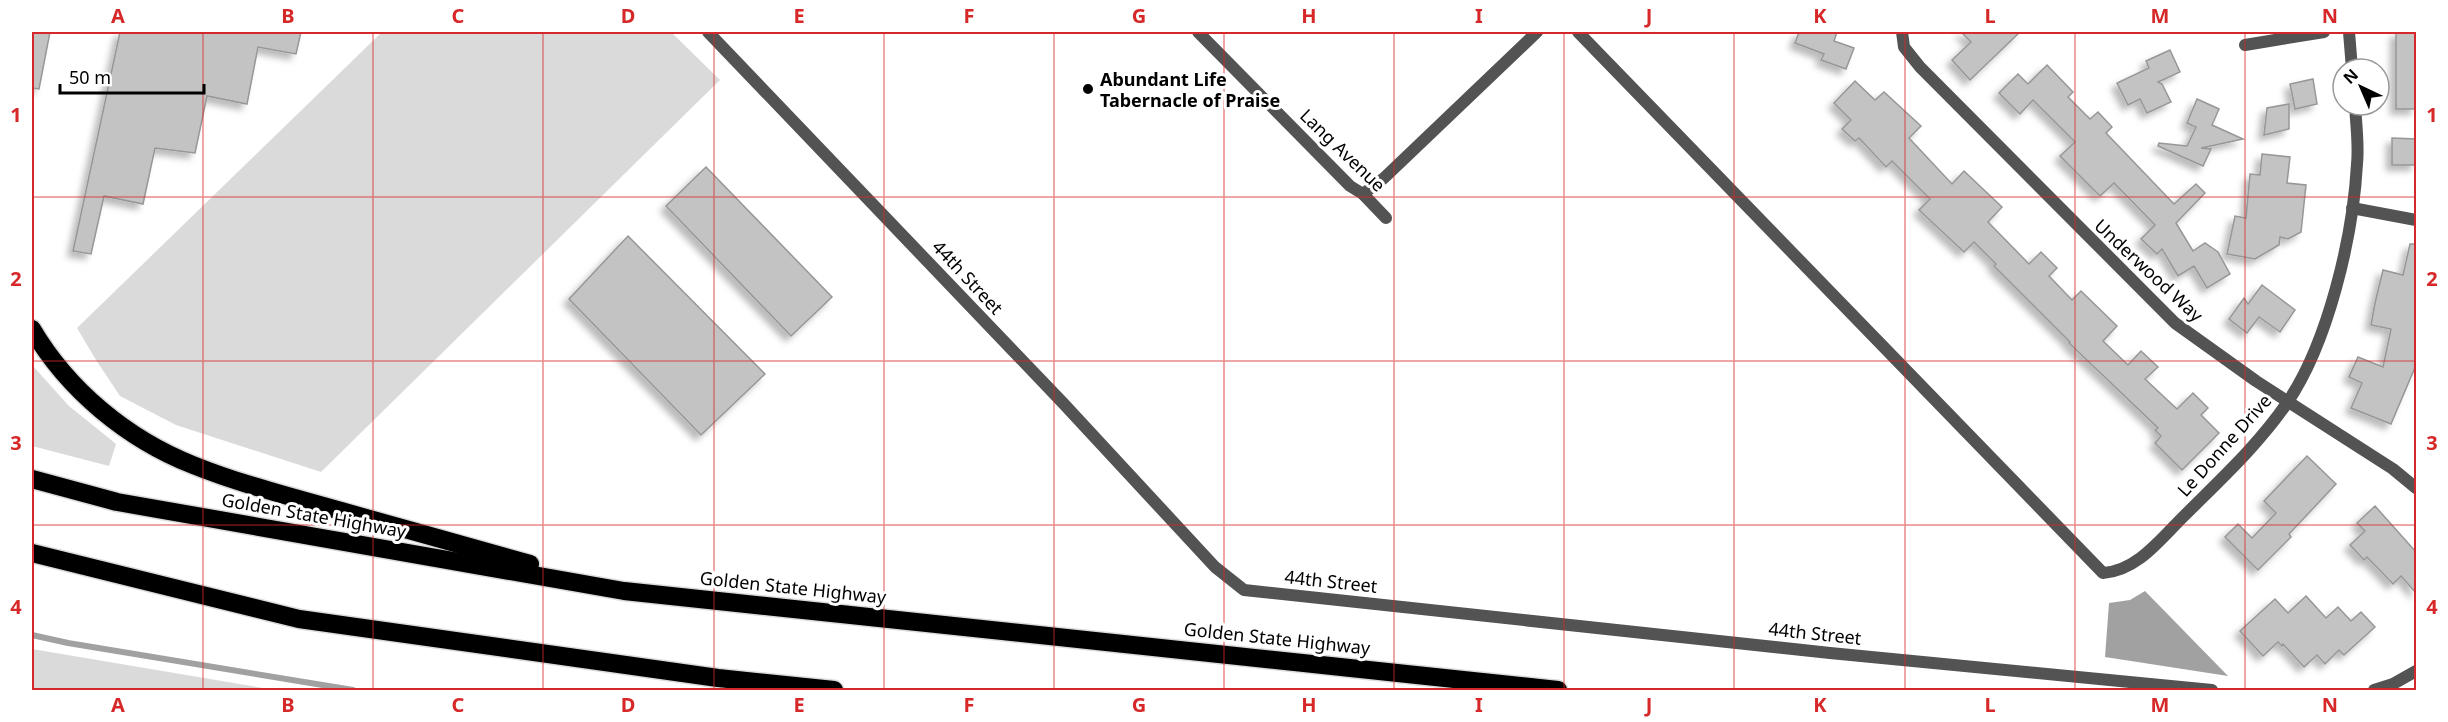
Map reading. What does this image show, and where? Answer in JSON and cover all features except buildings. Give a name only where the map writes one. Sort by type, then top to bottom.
[{"type":"highway","points":[[32,329],[45,351],[86,398],[136,436],[192,465],[274,492],[624,591]]},
{"type":"highway","name":"Golden State Highway","points":[[32,479],[117,502],[624,591],[1558,690]]},
{"type":"highway","points":[[32,553],[299,619],[718,678],[834,690]]},
{"type":"street","name":"44th Street","points":[[708,32],[1063,403],[1215,567],[1244,590],[2212,690]]},
{"type":"street","name":"Lang Avenue","points":[[1198,32],[1350,186],[1363,194],[1386,218]]},
{"type":"street","points":[[1363,194],[1384,178],[1537,32]]},
{"type":"street","name":"Le Donne Drive","points":[[1578,32],[2103,573],[2115,572],[2137,561],[2230,471],[2288,402],[2301,378],[2327,314],[2342,259],[2358,163],[2356,117]]},
{"type":"street","name":"Underwood Way","points":[[1902,32],[1904,47],[1920,67],[2175,323],[2288,402],[2393,469],[2416,488]]},
{"type":"street","points":[[2245,45],[2324,32]]},
{"type":"street","points":[[2349,32],[2351,57]]},
{"type":"street","points":[[2352,208],[2416,220]]},
{"type":"street","points":[[2374,690],[2393,684],[2416,670]]},
{"type":"shaded area","points":[[382,32],[671,32],[720,80],[321,472],[176,425],[120,396],[77,328]]},
{"type":"shaded area","points":[[32,365],[69,406],[116,444],[109,466],[32,446]]},
{"type":"shaded area","points":[[2145,591],[2228,676],[2105,657],[2109,603],[2130,600]]},
{"type":"shaded area","points":[[32,649],[275,690],[32,690]]},
{"type":"waterway","points":[[32,635],[68,643],[353,690]]},
{"type":"place","name":"Abundant Life Tabernacle of Praise","points":[[1088,89]]}]
